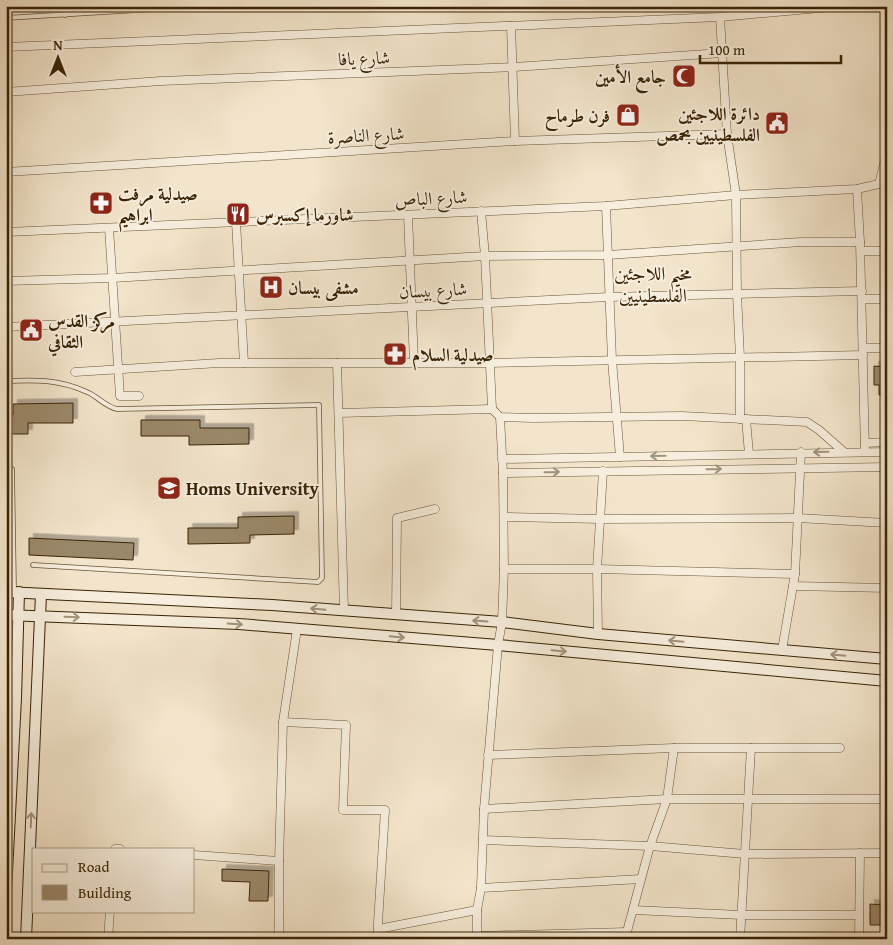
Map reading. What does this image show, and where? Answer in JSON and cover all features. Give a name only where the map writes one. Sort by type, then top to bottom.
[{"type":"main road","points":[[6,892],[14,755],[19,616],[13,592],[272,605],[344,612],[502,622],[598,634],[887,659]]},
{"type":"main road","points":[[26,939],[41,594]]},
{"type":"main road","points":[[6,615],[166,620],[296,629],[498,645],[887,681]]},
{"type":"street","points":[[6,47],[720,17],[843,6]]},
{"type":"street","points":[[720,17],[727,134],[736,195],[737,294],[743,419],[748,454]]},
{"type":"street","points":[[511,26],[514,67],[515,141]]},
{"type":"street","name":"شارع يافا","points":[[6,92],[161,81],[514,67],[722,53]]},
{"type":"street","name":"شارع الناصرة","points":[[6,172],[515,141],[727,134]]},
{"type":"street","points":[[883,184],[887,152]]},
{"type":"street","name":"شارع الباص","points":[[6,232],[606,206],[736,195],[857,189],[883,184]]},
{"type":"street","points":[[857,189],[861,251],[865,452]]},
{"type":"street","points":[[606,206],[612,360],[620,457]]},
{"type":"street","points":[[481,211],[492,410]]},
{"type":"street","points":[[408,214],[414,363]]},
{"type":"street","points":[[236,222],[244,363]]},
{"type":"street","points":[[109,228],[120,396],[140,396]]},
{"type":"street","points":[[6,281],[112,278],[484,256],[608,255],[801,242],[860,242]]},
{"type":"street","points":[[861,251],[887,251]]},
{"type":"street","name":"شارع بيسان","points":[[6,327],[610,297],[737,294],[862,295],[887,299]]},
{"type":"street","points":[[75,372],[219,363],[489,363],[740,358],[863,352],[887,348]]},
{"type":"street","points":[[337,363],[344,612]]},
{"type":"street","points":[[339,413],[492,410],[500,417],[682,416],[807,422],[844,452]]},
{"type":"street","points":[[500,417],[504,517],[502,622],[498,645],[488,755],[477,910],[477,937],[626,935],[650,846],[667,799],[674,748]]},
{"type":"street","points":[[865,443],[887,442]]},
{"type":"street","points":[[502,459],[801,452],[887,452]]},
{"type":"street","points":[[782,650],[795,574],[801,452]]},
{"type":"street","points":[[503,473],[887,467]]},
{"type":"street","points":[[598,634],[597,569],[603,471]]},
{"type":"street","points":[[396,615],[398,518],[435,509]]},
{"type":"street","points":[[504,517],[600,519],[798,518],[887,523]]},
{"type":"street","points":[[504,569],[597,569],[795,574]]},
{"type":"street","points":[[793,586],[887,588]]},
{"type":"street","points":[[279,939],[283,722],[296,629]]},
{"type":"street","points":[[283,722],[346,725],[343,810],[384,810],[377,939]]},
{"type":"street","points":[[488,755],[674,748],[840,748]]},
{"type":"street","points":[[740,939],[751,748]]},
{"type":"street","points":[[484,809],[667,799],[887,799]]},
{"type":"street","points":[[483,840],[650,846],[745,854],[887,853]]},
{"type":"street","points":[[859,939],[860,853]]},
{"type":"street","points":[[195,854],[279,861]]},
{"type":"street","points":[[480,888],[641,880]]},
{"type":"street","points":[[378,929],[477,910]]},
{"type":"street","points":[[633,910],[741,915],[859,915]]},
{"type":"street","points":[[108,939],[110,912]]},
{"type":"lane","points":[[65,6],[65,15]]},
{"type":"lane","points":[[6,18],[204,6]]},
{"type":"lane","points":[[6,381],[54,381],[87,392],[114,408],[319,405],[322,578],[318,582],[33,565]]},
{"type":"lane","points":[[6,469],[12,469],[13,592]]},
{"type":"building","points":[[874,366],[887,367],[887,395],[879,395],[879,385],[874,385]]},
{"type":"building","points":[[73,403],[73,423],[28,423],[28,434],[6,434],[6,415],[13,415],[13,404]]},
{"type":"building","points":[[141,420],[200,420],[200,428],[249,428],[249,444],[189,445],[189,436],[141,436]]},
{"type":"building","points":[[294,516],[294,534],[250,535],[250,543],[188,544],[188,528],[238,528],[238,517]]},
{"type":"building","points":[[29,538],[134,543],[133,560],[29,555]]},
{"type":"building","points":[[222,869],[269,871],[268,901],[249,901],[250,882],[222,881]]},
{"type":"building","points":[[870,904],[883,905],[883,925],[870,925]]},
{"type":"place","name":"جامع الأمين","points":[[684,76]]},
{"type":"place","name":"فرن طرماح","points":[[628,115]]},
{"type":"place","name":"دائرة اللاجئين الفلسطينيين بحمص","points":[[777,123]]},
{"type":"place","name":"صيدلية مرفت ابراهيم","points":[[101,203]]},
{"type":"place","name":"شاورما إكسبرس","points":[[238,214]]},
{"type":"place","name":"مشفى بيسان","points":[[271,287]]},
{"type":"place","name":"مركز القدس الثقافي","points":[[31,330]]},
{"type":"place","name":"صيدلية السلام","points":[[395,354]]},
{"type":"place","name":"Homs University","points":[[169,488]]},
{"type":"district","name":"مخيم اللاجئين الفلسطينيين","points":[[653,284]]}]
